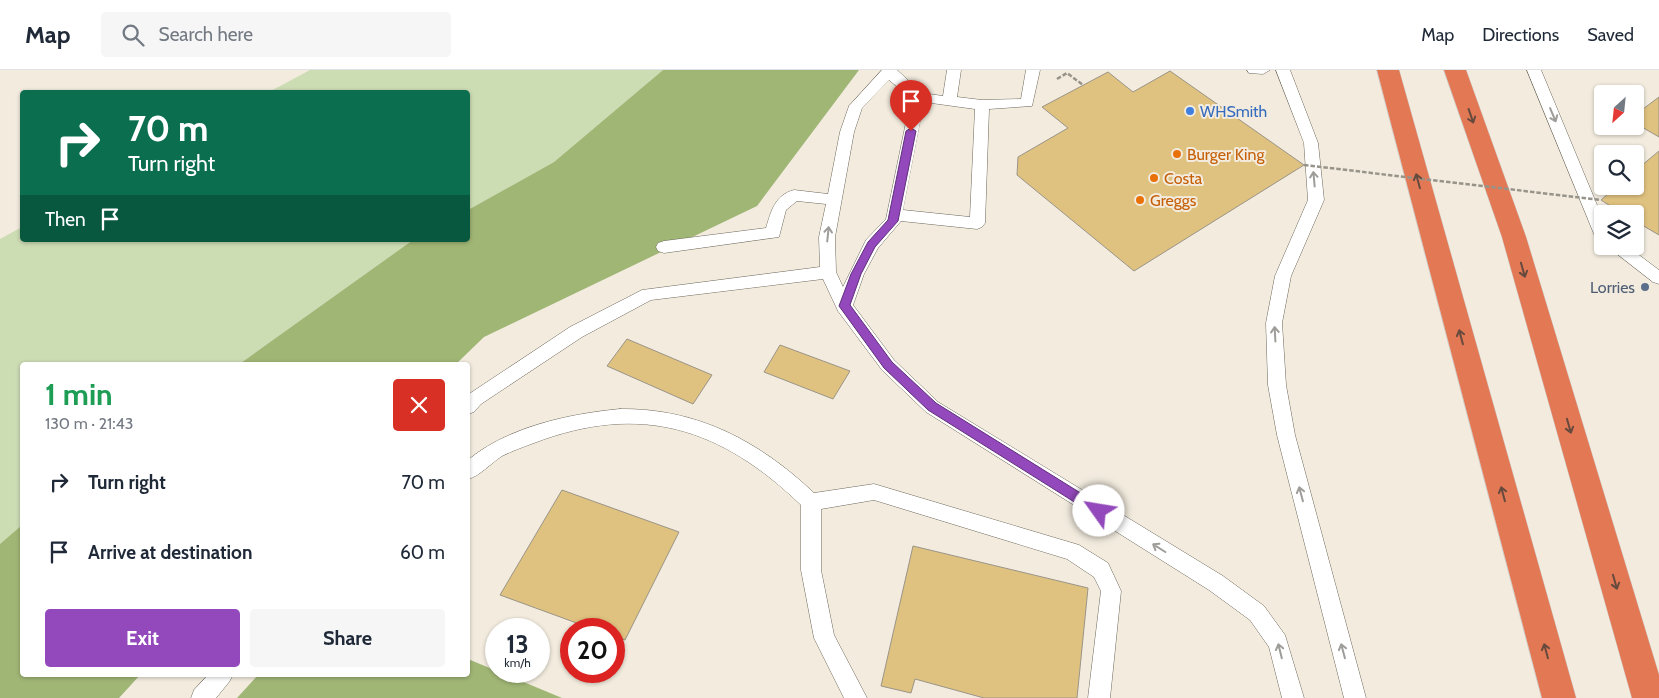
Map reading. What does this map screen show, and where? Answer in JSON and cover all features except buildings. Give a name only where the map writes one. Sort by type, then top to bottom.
[{"type":"highway","points":[[1388,70],[1559,698]]},
{"type":"highway","points":[[1455,70],[1514,237],[1649,698]]},
{"type":"lane","points":[[949,102],[954,70]]},
{"type":"lane","points":[[1033,70],[1027,104],[982,105],[918,97],[889,71],[856,106],[847,132],[827,238],[828,272],[844,306],[888,365],[932,407],[1216,583],[1257,613],[1278,642],[1293,698]]},
{"type":"lane","points":[[1254,70],[1263,70]]},
{"type":"lane","points":[[1284,70],[1286,81],[1311,143],[1316,200],[1283,276],[1274,323],[1277,385],[1286,435],[1355,698]]},
{"type":"lane","points":[[1534,70],[1594,215]]},
{"type":"lane","points":[[844,306],[856,274],[872,244],[893,221],[918,97]]},
{"type":"lane","points":[[894,215],[977,223],[982,105]]},
{"type":"lane","points":[[664,247],[774,233],[779,207],[794,195],[834,200]]},
{"type":"lane","points":[[1627,255],[1659,278]]},
{"type":"lane","points":[[470,405],[576,332],[648,294],[828,272]]},
{"type":"lane","points":[[470,469],[493,452],[547,430],[590,420],[635,417],[683,422],[720,436],[795,486],[810,502],[812,570],[824,638],[856,698]]},
{"type":"lane","points":[[810,502],[874,492],[1072,551],[1102,570],[1111,590],[1098,698]]},
{"type":"lane","points":[[202,698],[220,677]]},
{"type":"path","points":[[1304,165],[1601,200]]},
{"type":"green space","points":[[310,70],[663,70],[554,162],[470,209],[470,90],[273,90]]},
{"type":"green space","points":[[663,70],[859,70],[757,206],[484,337],[458,362],[242,362],[410,242],[470,242],[470,209],[554,162]]},
{"type":"green space","points":[[20,228],[20,242],[410,242],[242,362],[20,362],[20,527],[0,544],[0,239]]},
{"type":"green space","points":[[20,527],[20,677],[138,677],[119,698],[0,698],[0,544]]},
{"type":"green space","points":[[470,660],[485,666],[485,683],[526,683],[562,698],[237,698],[256,677],[470,677]]},
{"type":"place","name":"WHSmith","points":[[1190,111]]},
{"type":"place","name":"Burger King","points":[[1177,154]]},
{"type":"place","name":"Costa","points":[[1154,178]]},
{"type":"place","name":"Greggs","points":[[1140,200]]},
{"type":"place","name":"Lorries","points":[[1645,287]]},
{"type":"route","points":[[911,131],[893,221],[872,244],[856,274],[844,306],[888,365],[932,407],[1099,511]]}]
